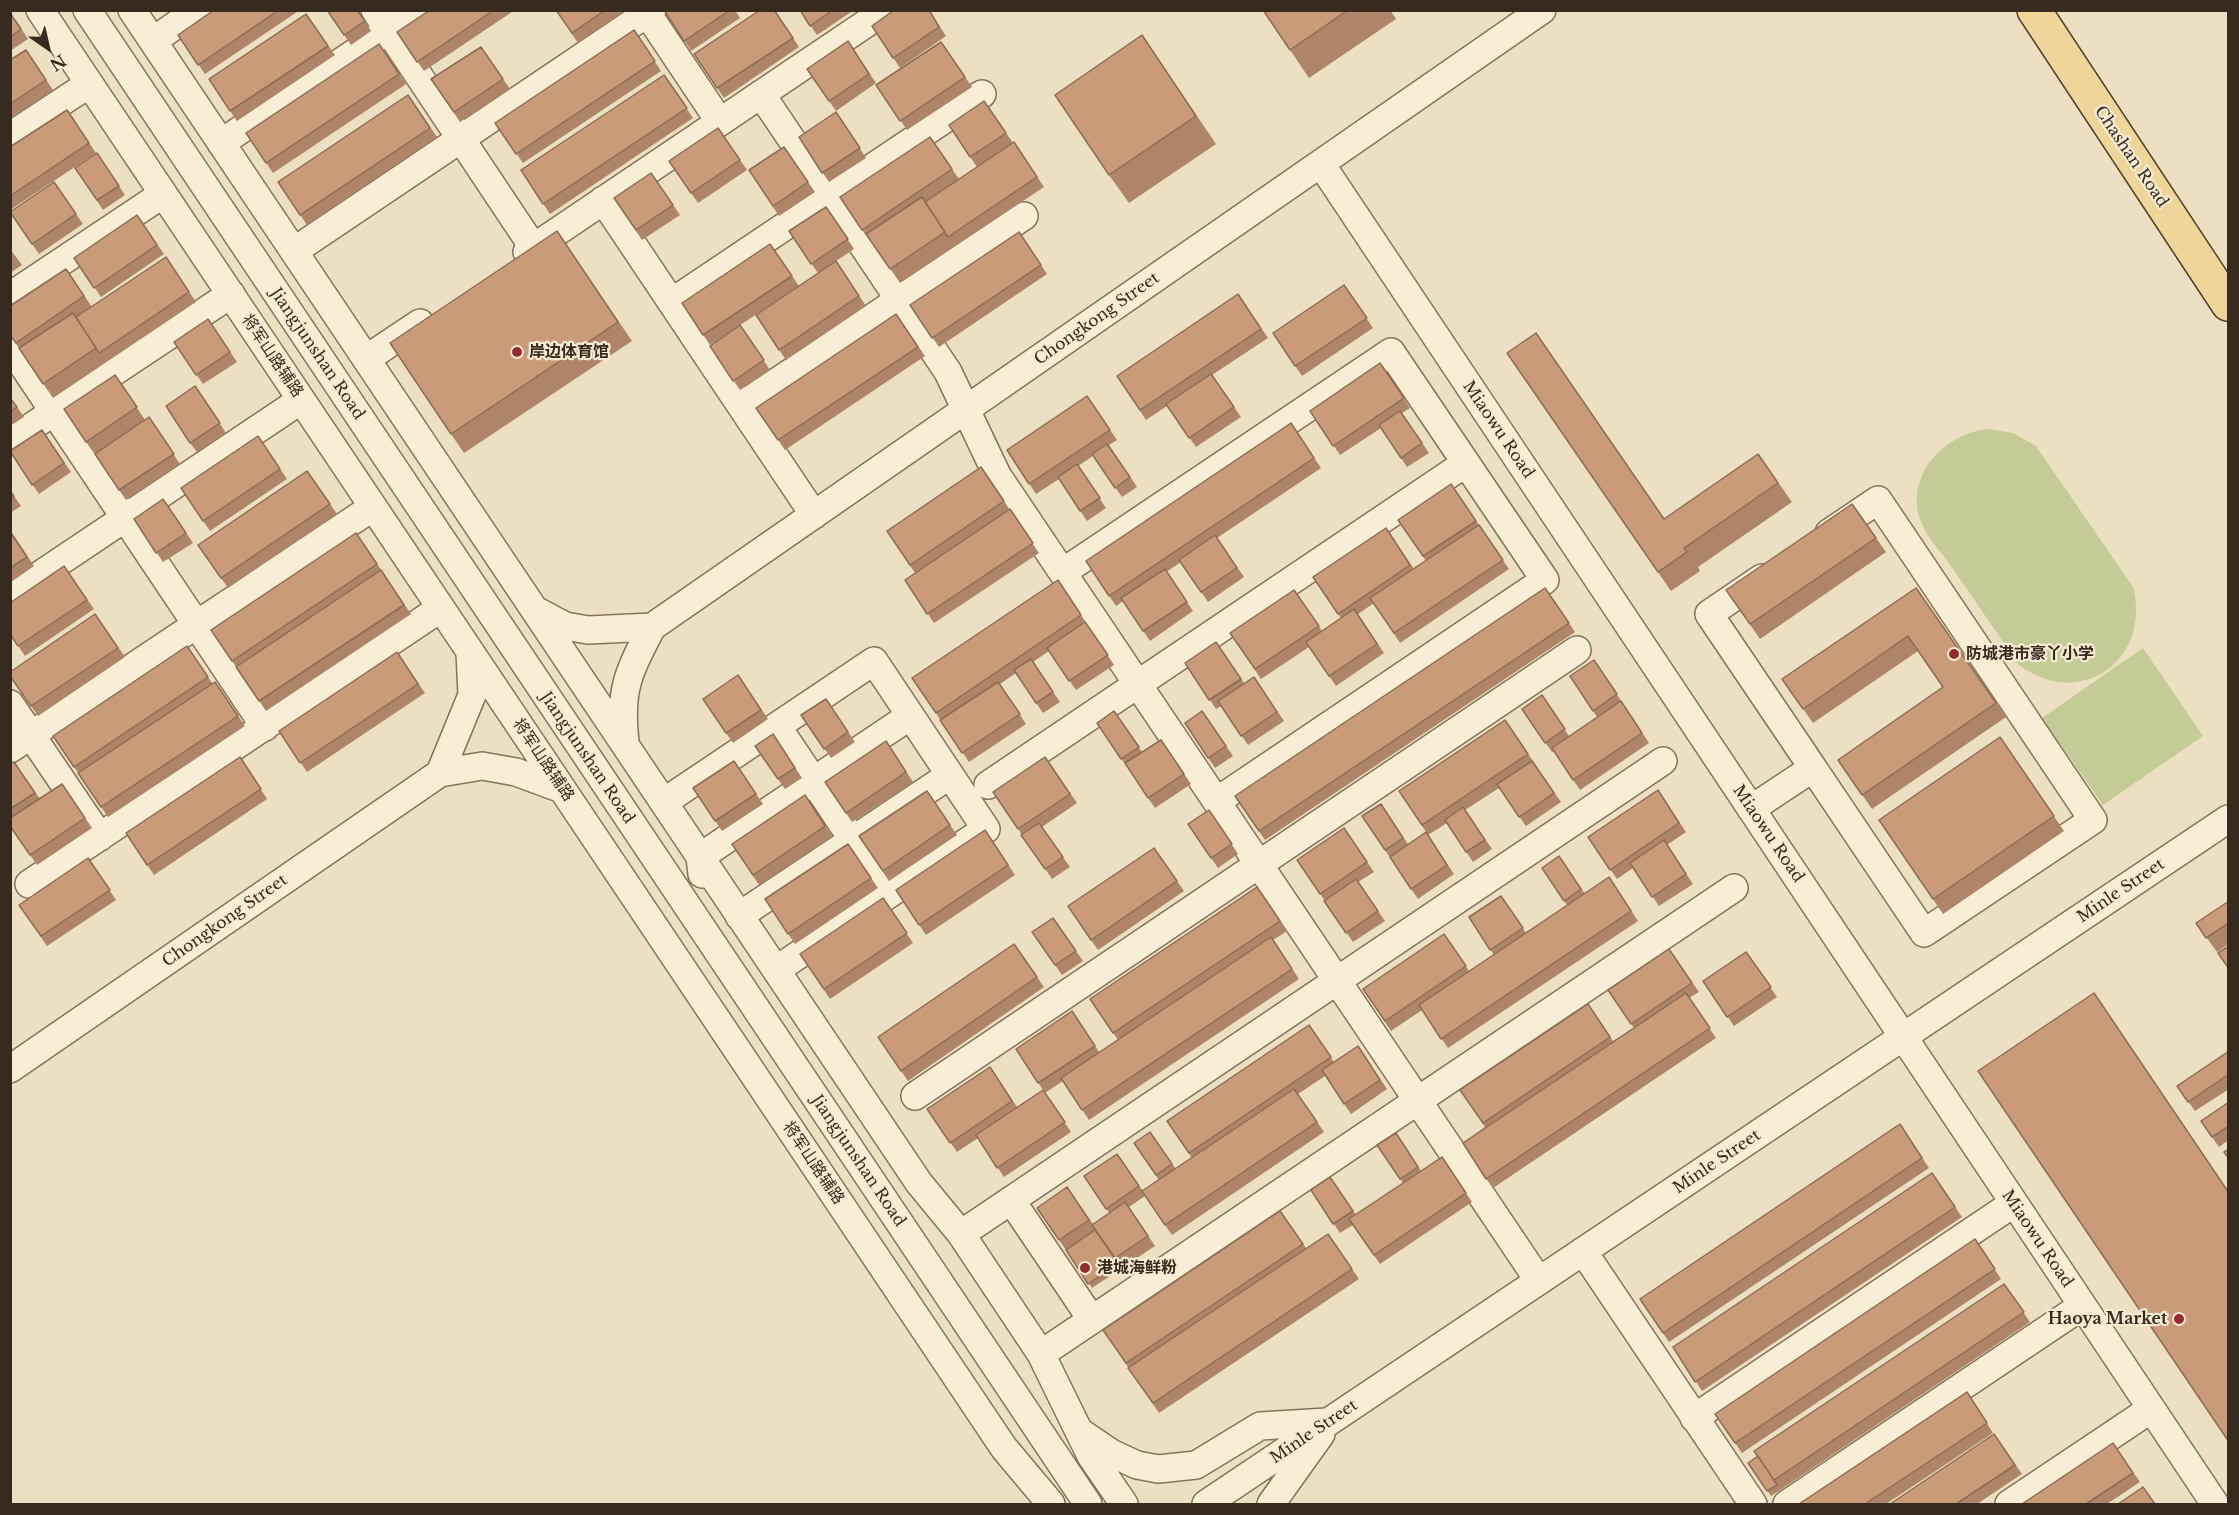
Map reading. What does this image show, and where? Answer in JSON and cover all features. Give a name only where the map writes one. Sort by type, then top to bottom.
[{"type":"main road","name":"Chashan Road","points":[[2034,10],[2229,304]]},
{"type":"street","name":"将军山路辅路","points":[[40,10],[1004,1448],[1051,1504]]},
{"type":"street","name":"Jiangjunshan Road","points":[[87,10],[1088,1504]]},
{"type":"street","points":[[132,10],[919,1183],[961,1234],[1041,1354],[1092,1456],[1124,1504]]},
{"type":"street","points":[[153,41],[198,10]]},
{"type":"street","points":[[221,143],[381,20],[418,10]]},
{"type":"street","points":[[504,267],[886,10]]},
{"type":"street","name":"Chongkong Street","points":[[626,746],[622,710],[630,671],[652,627],[1542,10]]},
{"type":"street","points":[[294,251],[648,12],[720,122]]},
{"type":"street","points":[[381,20],[533,247]]},
{"type":"street","points":[[10,136],[89,84]]},
{"type":"street","points":[[761,94],[948,372],[997,475],[1539,1281]]},
{"type":"street","points":[[672,302],[982,94]]},
{"type":"street","name":"Miaowu Road","points":[[1321,164],[2215,1504]]},
{"type":"street","points":[[10,296],[163,194]]},
{"type":"street","points":[[603,200],[814,515]]},
{"type":"street","points":[[741,406],[1024,216]]},
{"type":"street","points":[[10,441],[231,294]]},
{"type":"street","points":[[366,359],[445,306]]},
{"type":"street","points":[[10,346],[265,726]]},
{"type":"street","points":[[1063,573],[1391,352],[1545,580],[1217,801]]},
{"type":"street","points":[[10,595],[301,400]]},
{"type":"street","points":[[376,443],[467,509]]},
{"type":"street","points":[[376,443],[403,552]]},
{"type":"street","points":[[988,785],[1466,464]]},
{"type":"street","points":[[1784,563],[1709,614],[1924,933],[2093,820],[1878,500],[1813,544]]},
{"type":"street","points":[[21,742],[373,507]]},
{"type":"street","points":[[29,884],[441,608]]},
{"type":"street","points":[[534,609],[564,626],[588,630],[652,627]]},
{"type":"street","points":[[915,1095],[1577,650]]},
{"type":"street","points":[[440,773],[472,695],[470,651]]},
{"type":"street","points":[[664,802],[874,661],[950,774],[986,829],[776,970]]},
{"type":"street","points":[[10,704],[21,742],[100,837]]},
{"type":"street","points":[[700,857],[910,716]]},
{"type":"street","points":[[777,726],[889,894]]},
{"type":"street","points":[[961,1234],[1663,761]]},
{"type":"street","name":"Chongkong Street","points":[[10,1070],[440,773],[482,766],[516,772],[562,789]]},
{"type":"street","points":[[1751,809],[1813,768]]},
{"type":"street","points":[[739,916],[950,774]]},
{"type":"street","name":"Minle Street","points":[[1206,1504],[2229,819]]},
{"type":"street","points":[[700,857],[708,938]]},
{"type":"street","points":[[1041,1354],[1734,888]]},
{"type":"street","points":[[640,904],[708,938]]},
{"type":"street","points":[[1011,1200],[1092,1320]]},
{"type":"street","points":[[1694,1418],[2014,1203]]},
{"type":"street","points":[[908,1235],[937,1347]]},
{"type":"street","points":[[1583,1251],[1753,1504]]},
{"type":"street","points":[[1787,1504],[2082,1306]]},
{"type":"street","points":[[1008,1385],[1111,1453],[1137,1465],[1158,1469],[1196,1465],[1260,1426],[1329,1422]]},
{"type":"street","points":[[2009,1504],[2151,1409]]},
{"type":"street","points":[[1271,1504],[1329,1422]]},
{"type":"street","points":[[1004,1448],[1027,1504]]},
{"type":"green space","points":[[1988,429],[2013,433],[2036,446],[2133,587],[2136,613],[2132,636],[2121,656],[2106,671],[2087,680],[2065,682],[2042,678],[2019,665],[1922,524],[1917,507],[1918,490],[1922,475],[1931,461],[1956,439],[1972,432]]},
{"type":"green space","points":[[2143,648],[2203,736],[2103,805],[2042,718]]},
{"type":"building","points":[[214,10],[279,10],[198,65],[178,35]]},
{"type":"building","points":[[327,10],[357,10],[365,21],[344,35]]},
{"type":"building","points":[[430,10],[494,10],[417,62],[397,32]]},
{"type":"building","points":[[556,10],[605,10],[572,33]]},
{"type":"building","points":[[664,10],[730,10],[684,41]]},
{"type":"building","points":[[760,10],[774,10],[793,38],[717,88],[694,54]]},
{"type":"building","points":[[800,10],[833,10],[810,26]]},
{"type":"building","points":[[894,10],[929,10],[939,27],[893,58],[872,26]]},
{"type":"building","points":[[1263,10],[1348,10],[1290,50]]},
{"type":"building","points":[[10,13],[21,29],[10,37]]},
{"type":"building","points":[[306,14],[328,46],[230,111],[209,79]]},
{"type":"building","points":[[634,30],[655,61],[516,154],[495,123]]},
{"type":"building","points":[[1142,35],[1196,116],[1109,175],[1055,95]]},
{"type":"building","points":[[848,41],[869,74],[829,101],[807,69]]},
{"type":"building","points":[[941,42],[965,77],[900,121],[876,85]]},
{"type":"building","points":[[379,44],[399,74],[266,163],[246,133]]},
{"type":"building","points":[[481,47],[503,79],[454,112],[431,79]]},
{"type":"building","points":[[26,50],[46,80],[10,104],[10,60]]},
{"type":"building","points":[[664,75],[687,108],[543,204],[521,170]]},
{"type":"building","points":[[408,95],[430,128],[300,215],[278,182]]},
{"type":"building","points":[[984,101],[1006,133],[970,157],[949,125]]},
{"type":"building","points":[[67,110],[89,143],[10,196],[10,147]]},
{"type":"building","points":[[836,112],[860,148],[822,173],[799,137]]},
{"type":"building","points":[[718,128],[740,160],[691,193],[669,161]]},
{"type":"building","points":[[930,137],[952,169],[862,230],[840,197]]},
{"type":"building","points":[[1014,142],[1037,177],[948,237],[925,202]]},
{"type":"building","points":[[784,147],[808,182],[773,206],[749,170]]},
{"type":"building","points":[[97,153],[119,186],[97,200],[75,168]]},
{"type":"building","points":[[651,173],[673,205],[636,230],[614,198]]},
{"type":"building","points":[[54,182],[76,214],[32,244],[10,212]]},
{"type":"building","points":[[922,197],[945,232],[890,269],[866,234]]},
{"type":"building","points":[[826,207],[848,239],[811,264],[789,231]]},
{"type":"building","points":[[137,215],[157,245],[94,288],[74,258]]},
{"type":"building","name":"岸边体育馆","points":[[557,231],[618,322],[451,434],[390,343]]},
{"type":"building","points":[[1019,232],[1041,265],[932,338],[910,305]]},
{"type":"building","points":[[770,244],[792,276],[703,335],[682,303]]},
{"type":"building","points":[[166,257],[189,292],[99,353],[76,317]]},
{"type":"building","points":[[836,261],[859,296],[779,350],[756,315]]},
{"type":"building","points":[[66,269],[84,296],[16,343],[10,335],[10,306]]},
{"type":"building","points":[[1344,285],[1367,318],[1295,366],[1273,333]]},
{"type":"building","points":[[1238,294],[1261,329],[1140,410],[1117,376]]},
{"type":"building","points":[[73,313],[96,348],[43,384],[19,348]]},
{"type":"building","points":[[896,314],[918,347],[778,440],[756,408]]},
{"type":"building","points":[[208,319],[230,352],[196,375],[174,342]]},
{"type":"building","points":[[740,325],[764,360],[733,381],[710,346]]},
{"type":"building","points":[[1536,333],[1664,519],[1758,454],[1778,483],[1684,548],[1687,552],[1658,572],[1507,353]]},
{"type":"building","points":[[1380,363],[1404,398],[1333,446],[1310,411]]},
{"type":"building","points":[[1211,374],[1234,407],[1189,438],[1166,404]]},
{"type":"building","points":[[115,375],[137,407],[86,442],[64,409]]},
{"type":"building","points":[[195,386],[220,423],[190,443],[166,406]]},
{"type":"building","points":[[1087,396],[1110,430],[1029,484],[1007,450]]},
{"type":"building","points":[[10,398],[17,407],[10,412]]},
{"type":"building","points":[[1400,411],[1422,443],[1401,458],[1379,425]]},
{"type":"building","points":[[149,417],[174,454],[119,490],[95,454]]},
{"type":"building","points":[[1291,423],[1314,458],[1109,596],[1086,561]]},
{"type":"building","points":[[42,430],[64,463],[32,485],[10,451]]},
{"type":"building","points":[[258,436],[280,469],[203,521],[181,488]]},
{"type":"building","points":[[1107,444],[1130,477],[1115,488],[1092,454]]},
{"type":"building","points":[[1077,464],[1100,498],[1080,511],[1058,477]]},
{"type":"building","points":[[981,467],[1004,501],[910,565],[887,531]]},
{"type":"building","points":[[307,471],[330,504],[221,578],[198,545]]},
{"type":"building","points":[[1451,484],[1476,521],[1423,556],[1398,520]]},
{"type":"building","points":[[163,499],[186,533],[156,553],[134,519]]},
{"type":"building","points":[[1852,504],[1876,538],[1750,624],[1726,590]]},
{"type":"building","points":[[1010,509],[1033,543],[927,614],[905,580]]},
{"type":"building","points":[[1479,525],[1503,560],[1394,633],[1370,598]]},
{"type":"building","points":[[1386,528],[1410,565],[1338,614],[1313,577]]},
{"type":"building","points":[[10,532],[27,557],[10,568]]},
{"type":"building","points":[[356,533],[377,564],[232,661],[211,630]]},
{"type":"building","points":[[1215,535],[1237,568],[1201,592],[1179,560]]},
{"type":"building","points":[[64,566],[87,600],[18,646],[10,634],[10,603]]},
{"type":"building","points":[[1165,569],[1187,602],[1143,631],[1121,598]]},
{"type":"building","points":[[381,570],[404,605],[259,701],[236,667]]},
{"type":"building","points":[[1058,580],[1081,615],[936,713],[912,678]]},
{"type":"building","points":[[1545,588],[1569,623],[1259,831],[1235,796]]},
{"type":"building","points":[[1916,588],[1996,703],[1862,795],[1838,760],[1943,687],[1908,636],[1803,709],[1782,679]]},
{"type":"building","points":[[1294,590],[1319,626],[1255,669],[1230,633]]},
{"type":"building","points":[[1354,609],[1377,644],[1329,676],[1306,642]]},
{"type":"building","points":[[95,614],[118,648],[31,706],[10,676],[10,672]]},
{"type":"building","points":[[1085,622],[1108,655],[1069,681],[1047,648]]},
{"type":"building","points":[[1216,642],[1241,679],[1209,700],[1185,663]]},
{"type":"building","points":[[187,646],[208,677],[74,767],[53,736]]},
{"type":"building","points":[[397,652],[418,684],[300,763],[279,731]]},
{"type":"building","points":[[1031,659],[1053,692],[1036,703],[1014,670]]},
{"type":"building","points":[[1594,660],[1617,694],[1593,711],[1570,676]]},
{"type":"building","points":[[738,675],[761,710],[726,733],[703,699]]},
{"type":"building","points":[[1254,677],[1277,712],[1241,736],[1218,701]]},
{"type":"building","points":[[215,682],[238,716],[101,807],[78,773]]},
{"type":"building","points":[[998,682],[1020,714],[962,753],[940,720]]},
{"type":"building","points":[[1542,695],[1565,729],[1545,743],[1522,709]]},
{"type":"building","points":[[826,699],[848,732],[824,749],[801,715]]},
{"type":"building","points":[[1621,701],[1642,733],[1573,780],[1552,748]]},
{"type":"building","points":[[1114,711],[1139,747],[1121,759],[1097,723]]},
{"type":"building","points":[[1202,711],[1226,746],[1208,758],[1185,723]]},
{"type":"building","points":[[1505,720],[1528,754],[1422,825],[1399,791]]},
{"type":"building","points":[[773,734],[795,768],[778,779],[755,746]]},
{"type":"building","points":[[2000,737],[2054,816],[1933,899],[1879,820]]},
{"type":"building","points":[[1161,740],[1184,774],[1148,798],[1125,763]]},
{"type":"building","points":[[886,741],[906,772],[846,813],[825,782]]},
{"type":"building","points":[[240,757],[261,789],[147,865],[126,833]]},
{"type":"building","points":[[1045,757],[1070,794],[1018,829],[993,792]]},
{"type":"building","points":[[734,761],[756,794],[715,821],[693,788]]},
{"type":"building","points":[[1532,761],[1554,793],[1519,817],[1497,784]]},
{"type":"building","points":[[14,762],[35,793],[10,809],[10,764]]},
{"type":"building","points":[[62,784],[85,818],[30,855],[10,826],[10,818]]},
{"type":"building","points":[[1658,790],[1679,823],[1610,870],[1588,837]]},
{"type":"building","points":[[927,791],[950,825],[883,871],[859,836]]},
{"type":"building","points":[[805,795],[825,826],[753,875],[732,844]]},
{"type":"building","points":[[1381,804],[1403,838],[1385,850],[1362,816]]},
{"type":"building","points":[[1463,807],[1485,840],[1466,852],[1445,820]]},
{"type":"building","points":[[1209,810],[1232,844],[1211,858],[1188,824]]},
{"type":"building","points":[[1039,823],[1063,857],[1045,869],[1021,835]]},
{"type":"building","points":[[1344,828],[1367,862],[1320,894],[1297,860]]},
{"type":"building","points":[[985,830],[1008,865],[919,925],[896,890]]},
{"type":"building","points":[[1426,832],[1447,865],[1411,889],[1390,857]]},
{"type":"building","points":[[1664,840],[1686,874],[1652,897],[1630,863]]},
{"type":"building","points":[[848,844],[871,878],[788,934],[765,899]]},
{"type":"building","points":[[1154,848],[1177,881],[1091,940],[1068,906]]},
{"type":"building","points":[[1559,856],[1581,889],[1564,901],[1542,868]]},
{"type":"building","points":[[88,858],[110,890],[41,936],[19,905]]},
{"type":"building","points":[[1609,877],[1631,911],[1441,1039],[1419,1005]]},
{"type":"building","points":[[1356,879],[1378,911],[1346,933],[1324,901]]},
{"type":"building","points":[[1257,887],[1280,921],[1113,1033],[1090,999]]},
{"type":"building","points":[[1501,896],[1523,928],[1490,950],[1469,917]]},
{"type":"building","points":[[883,898],[907,933],[824,989],[800,954]]},
{"type":"building","points":[[2229,901],[2229,923],[2206,938],[2196,923]]},
{"type":"building","points":[[1053,918],[1076,951],[1055,965],[1032,932]]},
{"type":"building","points":[[1444,934],[1466,966],[1385,1021],[1363,989]]},
{"type":"building","points":[[1271,937],[1292,969],[1082,1110],[1061,1078]]},
{"type":"building","points":[[1014,944],[1037,977],[901,1071],[878,1037]]},
{"type":"building","points":[[2229,946],[2229,969],[2218,953]]},
{"type":"building","points":[[1669,949],[1692,983],[1631,1024],[1608,990]]},
{"type":"building","points":[[1746,952],[1771,987],[1727,1017],[1703,981]]},
{"type":"building","points":[[1686,993],[1710,1028],[1486,1179],[1463,1143]]},
{"type":"building","name":"Haoya Market","points":[[2094,993],[2229,1193],[2229,1442],[1978,1071]]},
{"type":"building","points":[[1588,1004],[1610,1037],[1483,1123],[1460,1090]]},
{"type":"building","points":[[1072,1011],[1095,1046],[1038,1083],[1016,1049]]},
{"type":"building","points":[[1309,1025],[1331,1057],[1189,1153],[1167,1121]]},
{"type":"building","points":[[1358,1046],[1380,1080],[1344,1104],[1322,1070]]},
{"type":"building","points":[[2229,1051],[2229,1074],[2188,1102],[2177,1086]]},
{"type":"building","points":[[990,1067],[1012,1101],[950,1143],[927,1109]]},
{"type":"building","points":[[1294,1089],[1317,1122],[1165,1225],[1142,1191]]},
{"type":"building","points":[[1043,1090],[1065,1122],[997,1168],[976,1135]]},
{"type":"building","points":[[2229,1102],[2229,1126],[2212,1137],[2201,1121]]},
{"type":"building","points":[[1900,1124],[1922,1158],[1663,1333],[1640,1299]]},
{"type":"building","points":[[1150,1132],[1172,1164],[1156,1175],[1134,1143]]},
{"type":"building","points":[[1396,1133],[1418,1167],[1400,1179],[1377,1145]]},
{"type":"building","points":[[2229,1149],[2229,1159],[2224,1152]]},
{"type":"building","points":[[1117,1154],[1139,1186],[1106,1209],[1084,1176]]},
{"type":"building","points":[[1442,1157],[1466,1193],[1374,1255],[1349,1219]]},
{"type":"building","points":[[1932,1173],[1955,1207],[1695,1382],[1673,1347]]},
{"type":"building","points":[[1330,1177],[1353,1211],[1333,1224],[1311,1190]]},
{"type":"building","points":[[1067,1187],[1089,1220],[1059,1240],[1037,1208]]},
{"type":"building","points":[[1125,1202],[1148,1236],[1115,1258],[1092,1225]]},
{"type":"building","points":[[1280,1211],[1303,1244],[1126,1363],[1103,1330]]},
{"type":"building","points":[[1095,1230],[1118,1263],[1088,1284],[1066,1250]]},
{"type":"building","points":[[1328,1234],[1352,1269],[1153,1403],[1128,1368]]},
{"type":"building","points":[[1975,1239],[1995,1269],[1735,1443],[1715,1414]]},
{"type":"building","points":[[2004,1284],[2024,1312],[1774,1480],[1754,1451]]},
{"type":"building","points":[[1967,1392],[1987,1423],[1865,1504],[1799,1504]]},
{"type":"building","points":[[1994,1434],[2015,1465],[1956,1504],[1890,1504]]},
{"type":"building","points":[[2113,1443],[2133,1473],[2086,1504],[2022,1504]]},
{"type":"building","points":[[1758,1456],[1777,1485],[1767,1491],[1748,1463]]},
{"type":"building","points":[[2143,1487],[2155,1504],[2118,1504]]},
{"type":"place","name":"岸边体育馆","points":[[517,352]]},
{"type":"place","name":"防城港市豪丫小学","points":[[1954,654]]},
{"type":"place","name":"港城海鲜粉","points":[[1085,1268]]},
{"type":"place","name":"Haoya Market","points":[[2179,1319]]}]
